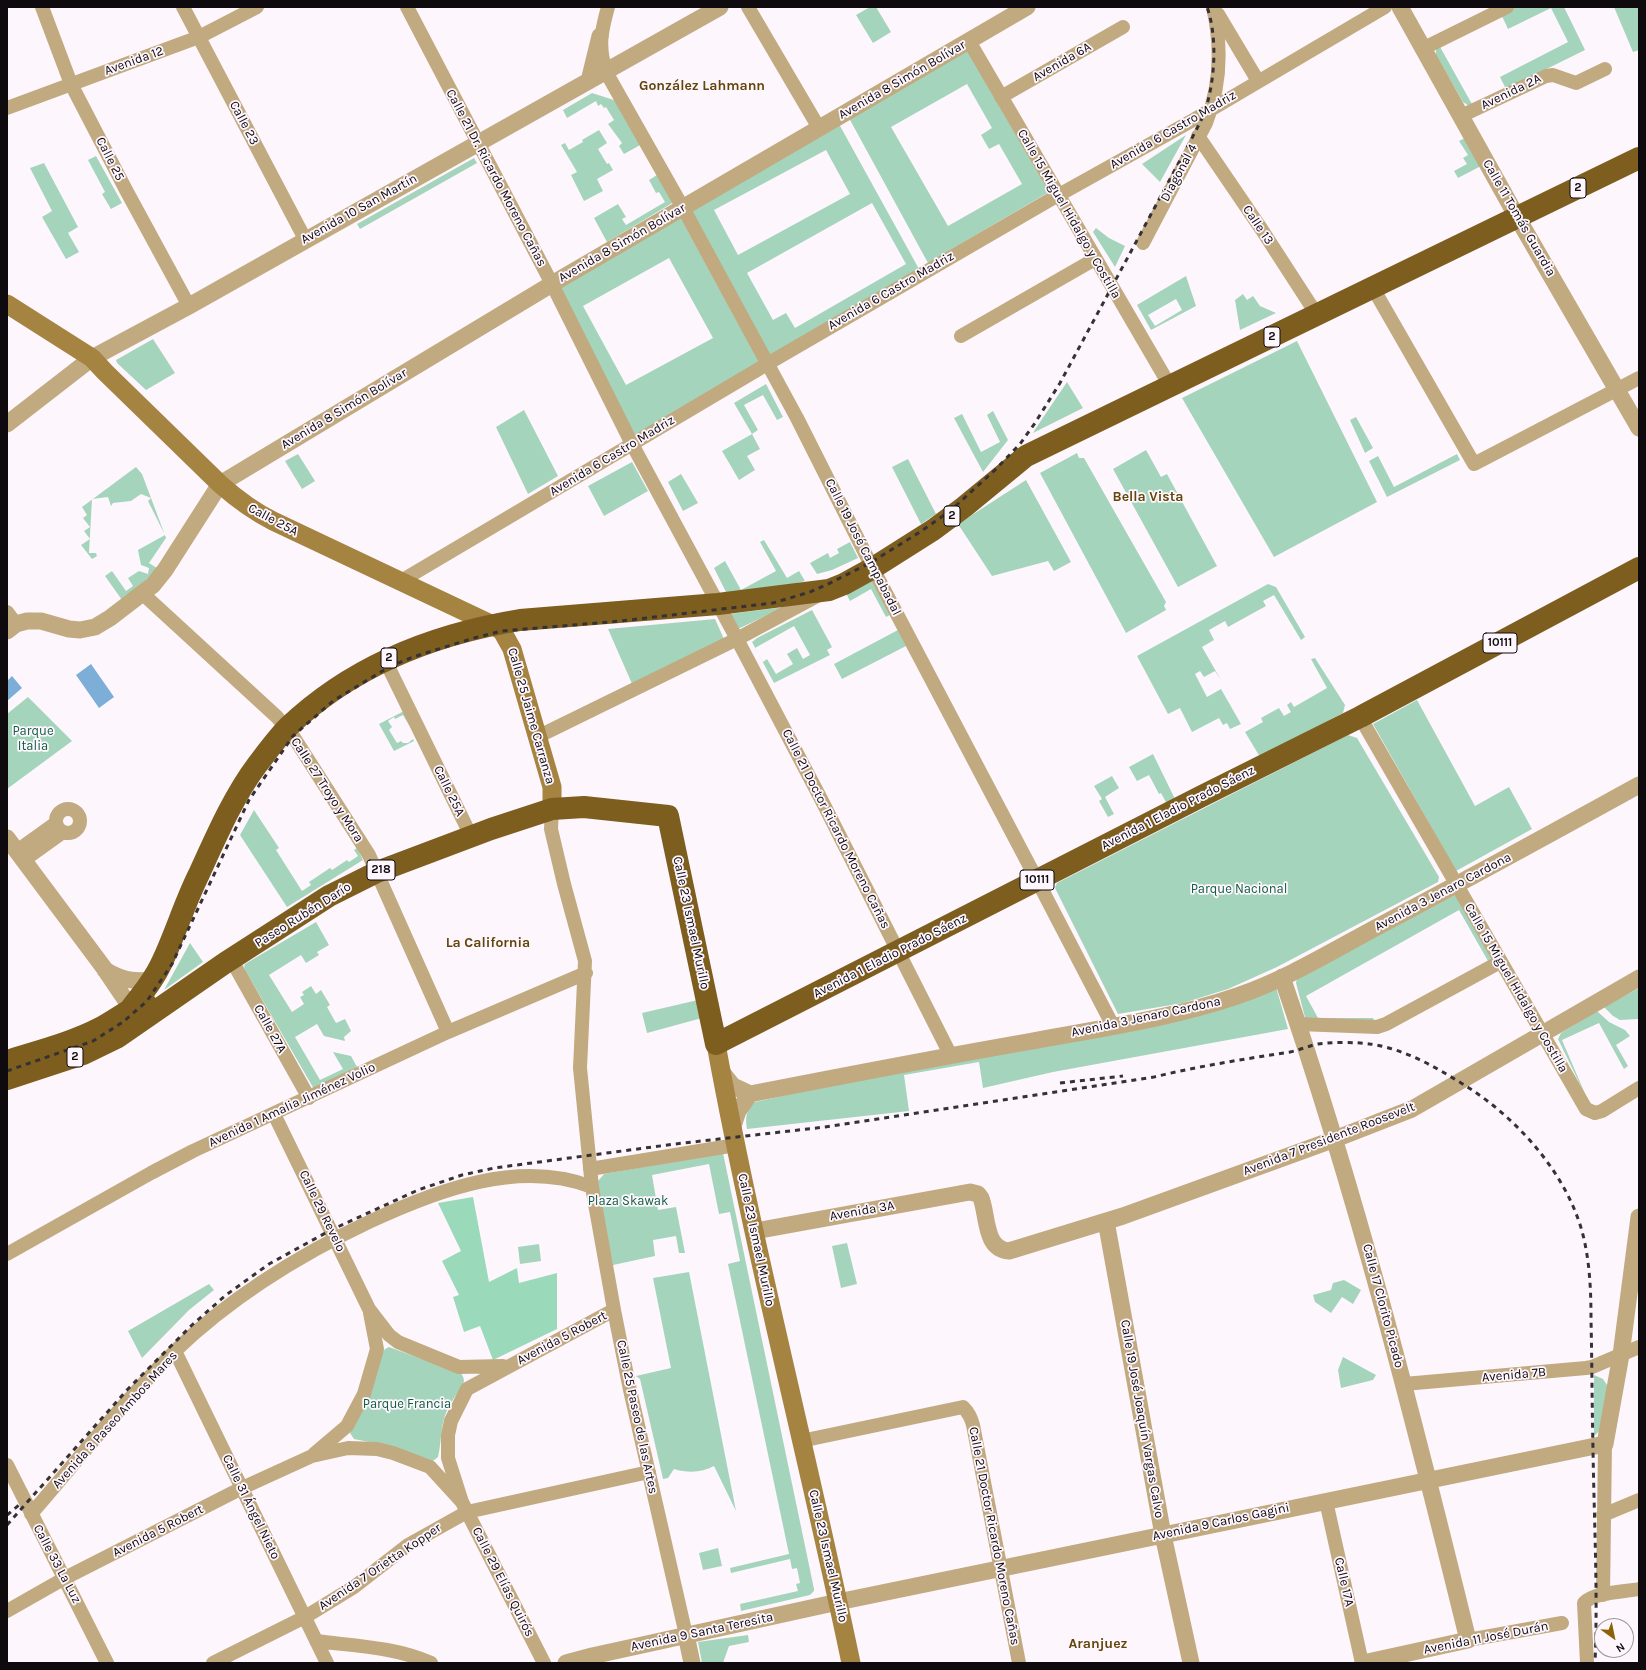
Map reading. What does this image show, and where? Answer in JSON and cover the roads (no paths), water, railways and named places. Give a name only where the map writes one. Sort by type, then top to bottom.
[{"type":"highway","name":"2","points":[[7,1079],[97,1049],[134,1016],[165,955],[198,876],[228,812],[256,766],[287,728],[323,697],[350,679],[385,660],[413,648],[493,625],[520,620],[718,604],[829,590],[844,584],[873,568],[933,530],[964,508],[1026,456],[1639,158]]},
{"type":"highway","name":"Avenida 1 Eladio Prado Sáenz","points":[[716,1044],[1360,717],[1639,568]]},
{"type":"highway","name":"Paseo Rubén Darío","points":[[134,1016],[228,961],[329,896],[377,872],[471,836],[552,809],[584,807],[668,816]]},
{"type":"highway","name":"Calle 23 Ismael Murillo","points":[[668,816],[716,1044]]},
{"type":"highway","name":"2","points":[[7,1061],[86,1034],[114,1020],[134,1016]]},
{"type":"main road","name":"Calle 25A","points":[[7,304],[92,358],[220,484],[235,498],[254,511],[493,625]]},
{"type":"main road","name":"Calle 25 Jaime Carranza","points":[[493,625],[502,631],[512,649],[552,787],[552,809]]},
{"type":"main road","name":"Calle 23 Ismael Murillo","points":[[716,1044],[754,1231],[851,1663]]},
{"type":"street","name":"Calle 25","points":[[42,7],[71,84],[189,306]]},
{"type":"street","name":"Calle 23","points":[[183,7],[305,240]]},
{"type":"street","name":"Avenida 12","points":[[7,108],[199,37],[257,7]]},
{"type":"street","name":"Calle 21 Dr. Ricardo Moreno Cañas","points":[[406,7],[552,284],[632,444],[718,604]]},
{"type":"street","points":[[589,81],[608,7]]},
{"type":"street","name":"Avenida 10 San Martín","points":[[7,424],[92,358],[189,306],[720,7]]},
{"type":"street","points":[[748,7],[819,128]]},
{"type":"street","name":"Avenida 8 Simón Bolívar","points":[[220,484],[552,284],[1027,7]]},
{"type":"street","points":[[1213,7],[1258,81]]},
{"type":"street","name":"Diagonal 4","points":[[1143,243],[1212,109],[1216,94],[1220,46],[1213,7]]},
{"type":"street","name":"Avenida 6 Castro Madriz","points":[[401,581],[767,364],[1058,195],[1212,109],[1385,7]]},
{"type":"street","name":"Calle 11 Tomás Guardia","points":[[1400,7],[1422,49],[1517,217],[1639,428]]},
{"type":"street","points":[[1422,49],[1507,7]]},
{"type":"street","name":"Avenida 6A","points":[[1001,97],[1123,27]]},
{"type":"street","name":"Calle 19 José Campabadal","points":[[600,36],[602,60],[606,72],[683,208],[797,418],[873,568],[1113,1026]]},
{"type":"street","name":"Calle 15 Miguel Hidalgo y Costilla","points":[[969,41],[1170,386]]},
{"type":"street","name":"Avenida 2A","points":[[1461,116],[1546,76],[1553,75],[1576,83],[1605,69]]},
{"type":"street","name":"Calle 13","points":[[1198,136],[1262,230],[1316,315]]},
{"type":"street","points":[[961,336],[1095,259]]},
{"type":"street","points":[[1373,288],[1474,464],[1639,378]]},
{"type":"street","points":[[10,622],[41,621],[69,629],[88,629],[110,618],[153,585],[165,570],[220,484]]},
{"type":"street","points":[[537,737],[737,638],[829,590]]},
{"type":"street","name":"Calle 27 Troyo y Mora","points":[[143,594],[278,716],[287,728],[369,855],[448,1032]]},
{"type":"street","name":"Calle 21 Doctor Ricardo Moreno Cañas","points":[[718,604],[899,952],[950,1056]]},
{"type":"street","name":"Calle 25A","points":[[385,660],[471,836]]},
{"type":"street","name":"Calle 15 Miguel Hidalgo y Costilla","points":[[1360,717],[1586,1109],[1590,1112],[1602,1111],[1639,1088]]},
{"type":"street","name":"Avenida 3 Jenaro Cardona","points":[[750,1094],[1113,1026],[1196,1009],[1239,996],[1282,977],[1456,885],[1639,785]]},
{"type":"street","name":"Calle 25 Jaime Carranza","points":[[552,809],[551,829],[585,961],[586,973],[580,1068],[590,1168]]},
{"type":"street","points":[[60,828],[16,850],[104,968],[134,1016]]},
{"type":"street","name":"Calle 27A","points":[[228,961],[309,1098]]},
{"type":"street","points":[[1298,1024],[1377,1027],[1500,962]]},
{"type":"street","points":[[104,968],[114,976],[126,980],[139,982],[152,980]]},
{"type":"street","name":"Avenida 1 Amalia Jiménez Volio","points":[[7,1254],[151,1173],[448,1032],[586,973]]},
{"type":"street","name":"Calle 17 Clorito Picado","points":[[1282,977],[1335,1139],[1361,1225],[1404,1384],[1468,1640]]},
{"type":"street","name":"Avenida 7 Presidente Roosevelt","points":[[999,1249],[1009,1251],[1106,1221],[1335,1139],[1412,1109],[1639,978]]},
{"type":"street","points":[[590,1168],[734,1137],[738,1110],[750,1094],[733,1086],[721,1071]]},
{"type":"street","name":"Calle 29 Revelo","points":[[274,1114],[370,1309]]},
{"type":"street","name":"Calle 25 Paseo de las Artes","points":[[590,1168],[614,1310],[692,1663]]},
{"type":"street","name":"Avenida 3 Paseo Ambos Mares","points":[[31,1514],[124,1406],[175,1351],[248,1290],[305,1254],[402,1206],[436,1193],[488,1180],[542,1176],[568,1179],[592,1187]]},
{"type":"street","name":"Avenida 3A","points":[[754,1231],[970,1192],[978,1194],[981,1198],[991,1240],[999,1249]]},
{"type":"street","points":[[1603,1595],[1605,1444],[1621,1355],[1639,1217]]},
{"type":"street","name":"Calle 19 José Joaquín Vargas Calvo","points":[[1106,1221],[1163,1535],[1191,1663]]},
{"type":"street","name":"Avenida 5 Robert","points":[[370,1309],[389,1335],[398,1342],[462,1367],[510,1365]]},
{"type":"street","name":"Avenida 5 Robert","points":[[312,1456],[347,1426],[364,1394],[376,1349],[370,1309]]},
{"type":"street","name":"Avenida 5 Robert","points":[[467,1389],[614,1310]]},
{"type":"street","points":[[376,1349],[386,1342],[398,1342]]},
{"type":"street","name":"Avenida 7B","points":[[1404,1384],[1586,1368],[1639,1348]]},
{"type":"street","name":"Calle 31 Ángel Nieto","points":[[175,1351],[327,1663]]},
{"type":"street","points":[[462,1367],[467,1374],[467,1389],[451,1421],[448,1435],[448,1458],[464,1507]]},
{"type":"street","name":"Calle 21 Doctor Ricardo Moreno Cañas","points":[[801,1440],[963,1407],[967,1410],[973,1425],[1019,1663]]},
{"type":"street","points":[[347,1426],[350,1439],[359,1448]]},
{"type":"street","name":"Avenida 9 Carlos Gagini","points":[[838,1602],[1605,1444]]},
{"type":"street","name":"Avenida 5 Robert","points":[[7,1611],[65,1578],[242,1488],[312,1456],[348,1448],[359,1448],[393,1453],[430,1467],[464,1507]]},
{"type":"street","points":[[430,1467],[436,1466],[448,1458]]},
{"type":"street","name":"Calle 33 La Luz","points":[[7,1465],[107,1663]]},
{"type":"street","name":"Avenida 7 Orietta Kopper","points":[[213,1663],[305,1617],[354,1587],[408,1545],[464,1507],[649,1472]]},
{"type":"street","points":[[1603,1515],[1639,1500]]},
{"type":"street","name":"Calle 17A","points":[[1326,1501],[1363,1663]]},
{"type":"street","name":"Calle 29 Elías Quirós","points":[[464,1507],[544,1663]]},
{"type":"street","points":[[1587,1663],[1584,1603],[1588,1600],[1603,1595],[1639,1590]]},
{"type":"street","name":"Avenida 9 Santa Teresita","points":[[566,1663],[838,1602]]},
{"type":"street","name":"Avenida 11 José Durán","points":[[1363,1663],[1468,1640],[1562,1623]]},
{"type":"street","points":[[316,1641],[407,1654],[431,1663]]},
{"type":"water","points":[[91,664],[114,697],[99,708],[76,675]]},
{"type":"water","points":[[12,676],[22,688],[7,701],[7,681]]},
{"type":"railway","points":[[7,1071],[93,1041],[123,1022],[147,1001],[172,964],[249,800],[293,736],[333,701],[389,667],[413,657],[502,631],[621,621],[773,603],[810,592],[870,563],[920,532],[950,511],[995,470],[1020,444],[1035,423],[1060,383],[1190,142],[1204,114],[1213,75],[1213,32],[1207,7]]},
{"type":"railway","points":[[7,1525],[127,1390],[192,1325],[226,1295],[269,1264],[331,1230],[418,1190],[462,1175],[494,1168],[675,1144],[825,1127],[1154,1077],[1205,1066],[1290,1052],[1318,1044],[1365,1043],[1396,1050],[1422,1061],[1458,1081],[1488,1101],[1524,1133],[1540,1152],[1554,1171],[1576,1213],[1583,1235],[1589,1267],[1590,1288],[1596,1582],[1595,1663]]},
{"type":"railway","points":[[1060,1083],[1123,1076]]},
{"type":"railway","points":[[7,1515],[19,1505]]},
{"type":"district","name":"González Lahmann","points":[[702,86]]},
{"type":"district","name":"Bella Vista","points":[[1148,497]]},
{"type":"district","name":"La California","points":[[488,943]]},
{"type":"district","name":"Aranjuez","points":[[1098,1644]]},
{"type":"park label","name":"Parque Italia","points":[[33,738]]},
{"type":"park label","name":"Parque Nacional","points":[[1239,889]]},
{"type":"park label","name":"Plaza Skawak","points":[[628,1201]]},
{"type":"park label","name":"Parque Francia","points":[[407,1404]]}]
